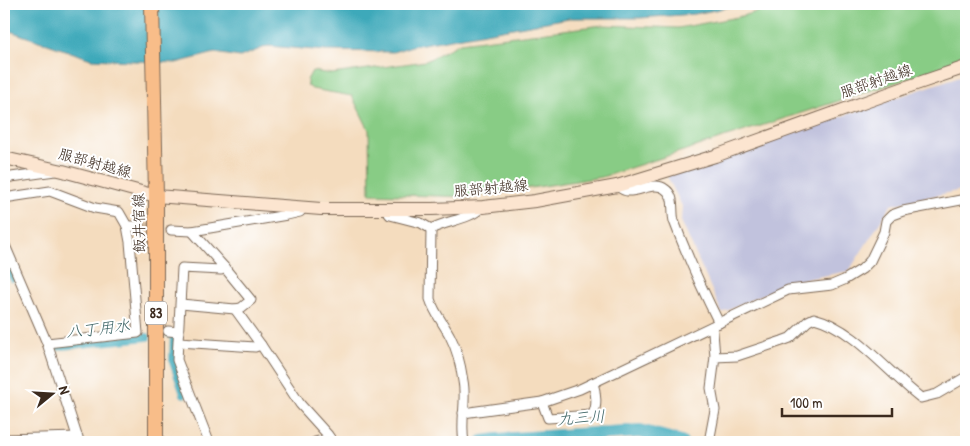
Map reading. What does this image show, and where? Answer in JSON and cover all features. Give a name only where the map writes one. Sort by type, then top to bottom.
[{"type":"main road","name":"飯井宿線","points":[[152,4],[156,190],[156,442]]},
{"type":"main road","name":"服部射越線","points":[[4,158],[156,190],[303,208],[386,210],[483,206],[535,201],[617,186],[715,156],[907,86],[966,67]]},
{"type":"street","points":[[4,178],[63,171]]},
{"type":"street","points":[[617,186],[626,191],[661,186],[671,196],[673,218],[715,325],[713,332],[715,357],[711,388],[715,410],[708,442]]},
{"type":"street","points":[[4,198],[50,191],[95,208],[119,212],[127,226],[141,333],[47,344]]},
{"type":"street","points":[[463,413],[542,402],[593,383],[788,290],[818,287],[844,280],[862,269],[870,261],[884,232],[886,221],[892,215],[903,211],[966,199]]},
{"type":"street","points":[[431,229],[442,223],[475,214],[483,206]]},
{"type":"street","points":[[171,230],[192,231],[287,215],[300,212],[303,208]]},
{"type":"street","points":[[386,210],[390,215],[421,223],[431,229]]},
{"type":"street","points":[[127,226],[138,226]]},
{"type":"street","points":[[431,229],[430,299],[433,308],[451,338],[457,356],[465,392],[462,423],[464,442]]},
{"type":"street","points":[[181,304],[235,309],[241,308],[252,300],[192,231]]},
{"type":"street","points":[[4,243],[47,344],[78,440],[4,438]]},
{"type":"street","points":[[209,442],[177,360],[182,268],[221,270],[224,267]]},
{"type":"street","points":[[235,309],[300,404],[331,440]]},
{"type":"street","points":[[715,357],[737,356],[782,342],[790,338],[808,321],[814,318],[832,326],[854,340],[921,398],[937,394],[966,377]]},
{"type":"street","points":[[168,331],[179,332]]},
{"type":"street","points":[[179,342],[255,348],[261,345]]},
{"type":"street","points":[[542,402],[548,418],[592,415],[595,412],[596,389],[593,383]]},
{"type":"street","points":[[315,442],[331,440]]},
{"type":"shaded area","points":[[966,74],[966,189],[891,205],[849,271],[790,282],[722,313],[681,221],[682,206],[667,176]]},
{"type":"green space","points":[[785,4],[966,4],[966,60],[602,177],[472,197],[370,194],[369,130],[352,96],[312,89],[307,85],[307,80],[312,71],[332,74],[426,61],[460,43],[603,25],[678,28],[738,17]]},
{"type":"water","points":[[4,4],[744,4],[695,14],[640,18],[569,18],[412,46],[393,52],[326,51],[268,46],[240,57],[215,53],[176,63],[91,59],[4,29]]},
{"type":"waterway","name":"八丁用水","points":[[4,255],[13,278]]},
{"type":"waterway","name":"八丁用水","points":[[170,334],[174,335],[173,362],[184,394]]},
{"type":"waterway","name":"八丁用水","points":[[52,347],[147,337]]},
{"type":"waterway","name":"九三川","points":[[483,442],[640,431],[681,442]]},
{"type":"tunnel","points":[[139,226],[171,230]]}]
